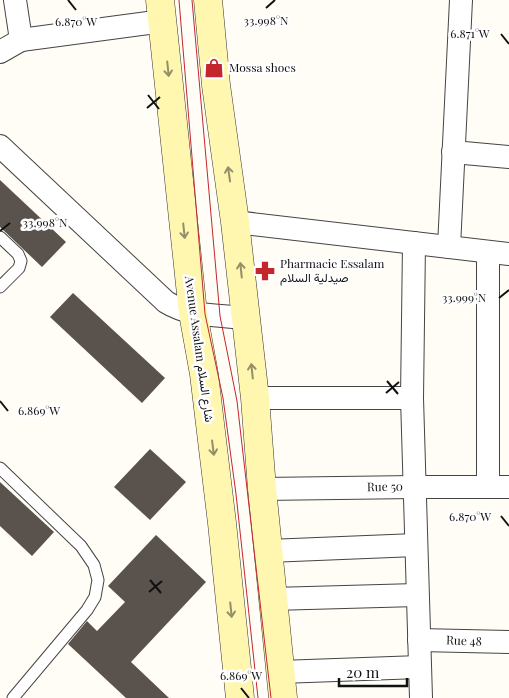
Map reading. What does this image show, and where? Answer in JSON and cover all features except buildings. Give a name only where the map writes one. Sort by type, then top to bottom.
[{"type":"main road","points":[[208,0],[216,85],[235,222],[255,398],[272,599],[282,685]]},
{"type":"main road","name":"Avenue Assalam شارع السلام","points":[[162,10],[193,313],[204,374],[222,522],[240,698]]},
{"type":"street","points":[[15,0],[21,40]]},
{"type":"street","points":[[449,247],[461,0]]},
{"type":"street","points":[[0,52],[21,40],[162,10]]},
{"type":"street","points":[[0,146],[159,296],[174,307],[193,313],[246,318]]},
{"type":"street","points":[[453,152],[509,157]]},
{"type":"street","points":[[235,222],[498,253],[499,487]]},
{"type":"street","points":[[414,244],[412,398],[420,698]]},
{"type":"street","points":[[255,398],[412,398]]},
{"type":"street","name":"Rue 50","points":[[262,489],[414,486],[499,487]]},
{"type":"street","points":[[268,550],[416,545]]},
{"type":"street","points":[[272,599],[417,595]]},
{"type":"street","name":"Rue 48","points":[[419,640],[509,642]]},
{"type":"street","points":[[282,685],[420,667]]},
{"type":"lane","points":[[0,237],[18,254],[21,261],[19,268],[0,287]]},
{"type":"lane","points":[[0,468],[81,546],[94,564],[98,580],[95,597],[87,610],[13,698]]},
{"type":"tram line","points":[[179,0],[205,314],[223,398],[236,494],[258,698]]},
{"type":"tram line","points":[[192,0],[220,316],[237,401],[271,698]]},
{"type":"place","name":"Mossa shoes","points":[[214,68]]},
{"type":"place","name":"Pharmacie Essalam صيدلية السلام","points":[[265,271]]}]
